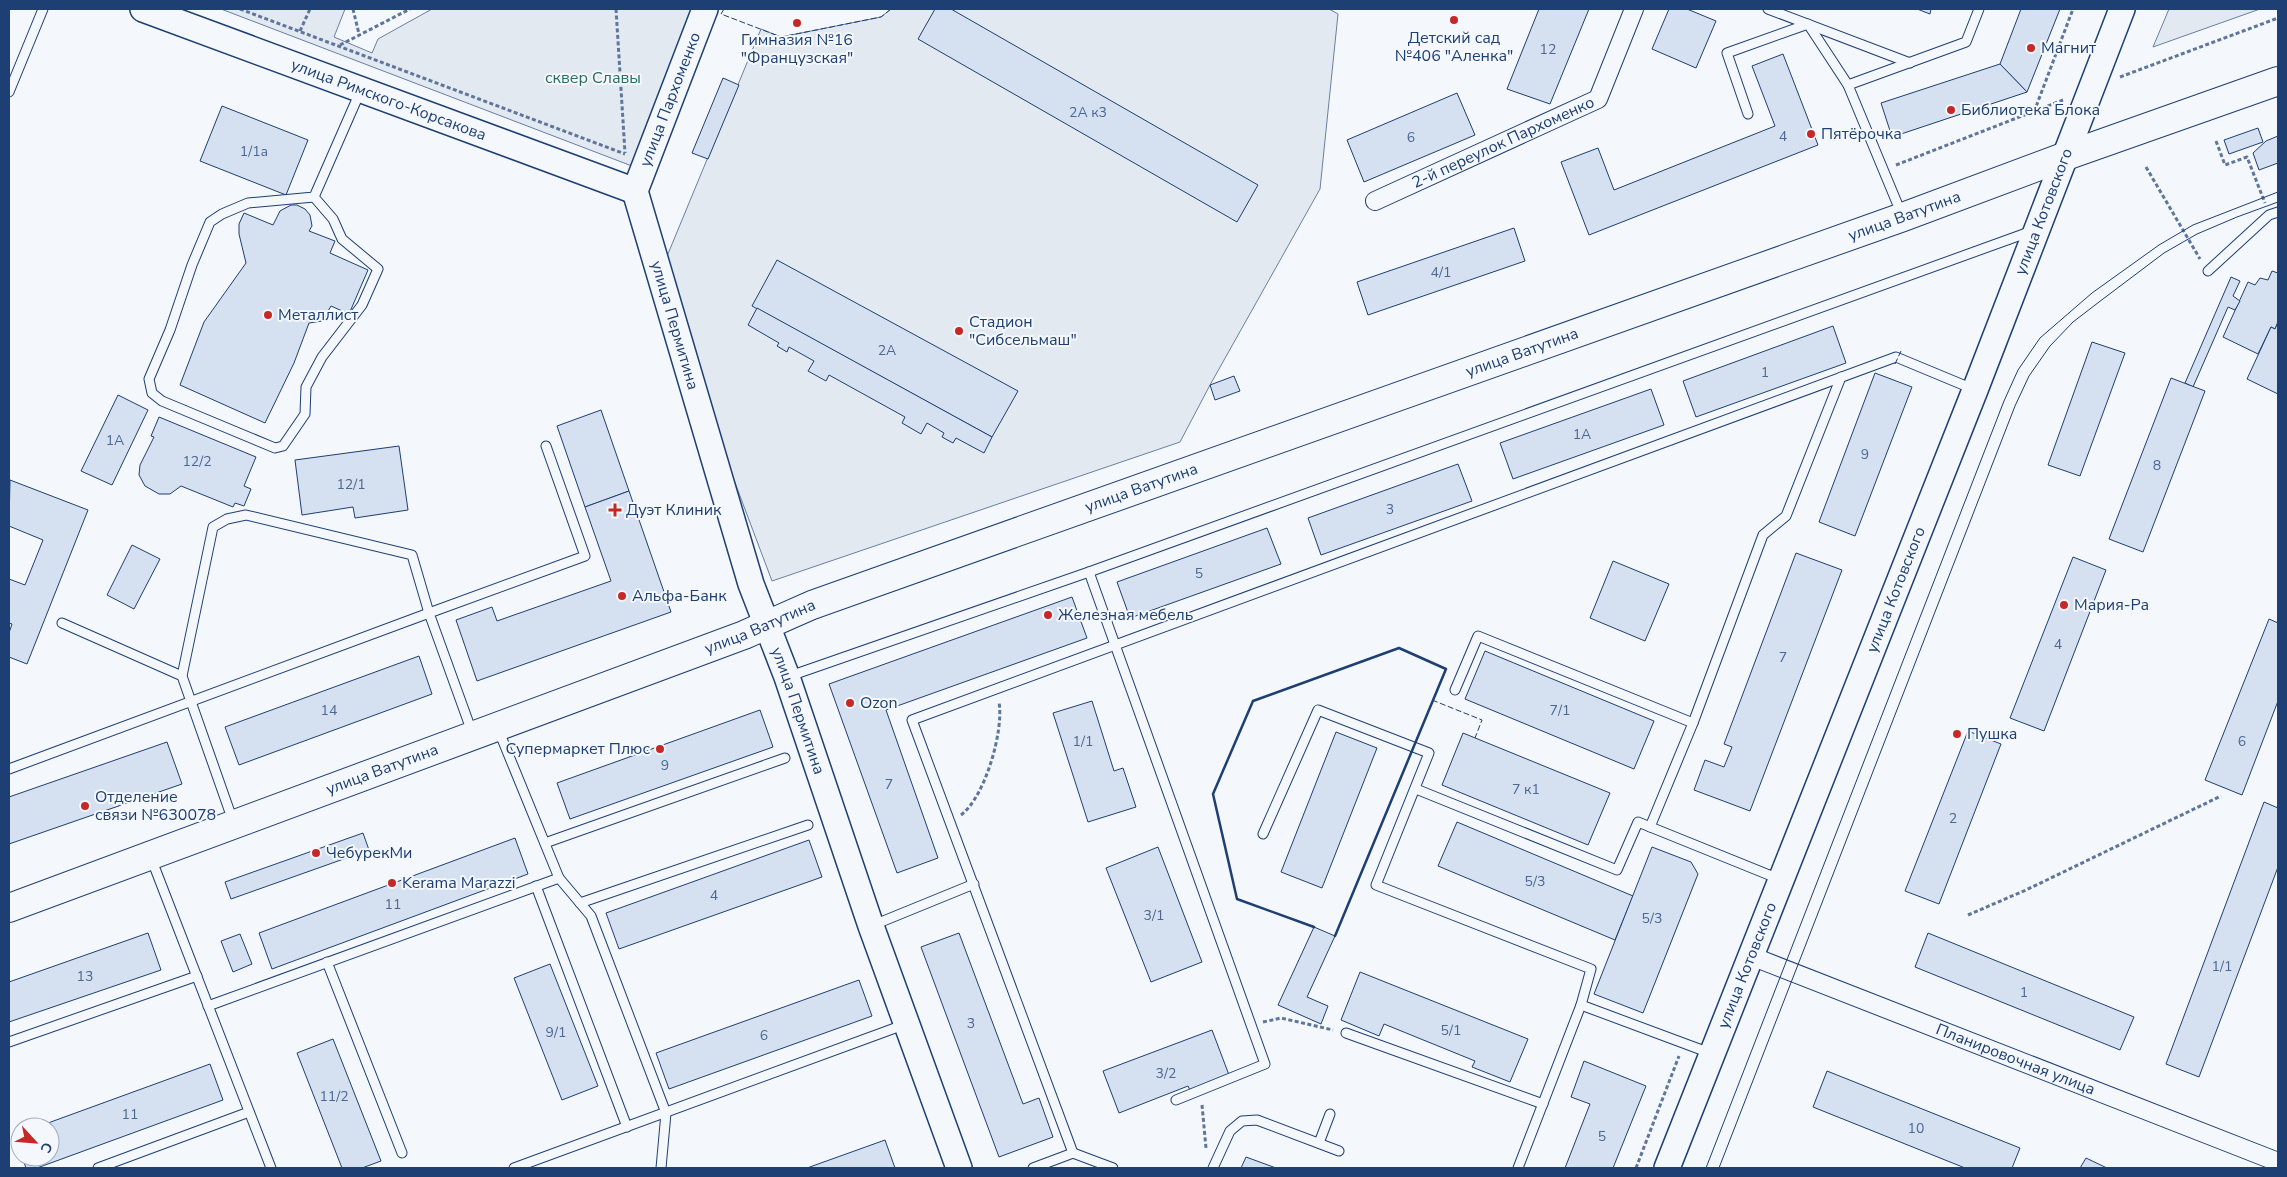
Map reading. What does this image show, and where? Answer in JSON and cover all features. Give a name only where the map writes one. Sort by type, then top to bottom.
[{"type":"main road","name":"улица Ватутина","points":[[9,908],[767,625],[812,605],[1903,217],[2066,156],[2278,81]]},
{"type":"street","name":"улица Римского-Корсакова","points":[[143,9],[635,191]]},
{"type":"street","name":"улица Пархоменко","points":[[635,191],[705,9]]},
{"type":"street","name":"2-й переулок Пархоменко","points":[[1375,201],[1598,99],[1634,9]]},
{"type":"street","name":"улица Котовского","points":[[1667,1168],[1975,390],[2122,9]]},
{"type":"street","name":"улица Пермитина","points":[[635,191],[751,584],[787,677],[871,926],[959,1168]]},
{"type":"street","name":"Планировочная улица","points":[[1751,956],[2278,1162]]},
{"type":"lane","points":[[9,92],[42,9]]},
{"type":"lane","points":[[1768,9],[1910,62]]},
{"type":"lane","points":[[1848,86],[1966,42],[1980,9]]},
{"type":"lane","points":[[1808,24],[1848,86],[1903,217]]},
{"type":"lane","points":[[1748,114],[1727,54],[1808,24]]},
{"type":"lane","points":[[314,197],[361,89]]},
{"type":"lane","points":[[314,197],[333,219],[342,239],[378,269],[362,305],[322,357],[306,387],[304,414],[293,434],[283,446],[275,448],[162,402],[152,393],[149,379],[170,330],[192,264],[210,222],[222,214],[248,203],[314,197]]},
{"type":"lane","points":[[2208,271],[2274,214]]},
{"type":"lane","points":[[787,677],[1089,572],[2037,229]]},
{"type":"lane","points":[[1112,1168],[1090,1164],[1073,1153],[912,720],[1896,357],[1975,390]]},
{"type":"lane","points":[[1650,827],[1693,723],[1763,534],[1786,516],[1841,377]]},
{"type":"lane","points":[[9,769],[585,556],[546,446]]},
{"type":"lane","points":[[234,824],[182,676],[213,527],[227,519],[246,515],[412,555],[429,613],[485,731],[545,843],[559,878],[591,916],[666,1113],[661,1168]]},
{"type":"lane","points":[[1089,572],[1265,1064],[1176,1100]]},
{"type":"lane","points":[[62,623],[182,676]]},
{"type":"lane","points":[[1455,690],[1478,636],[1693,723]]},
{"type":"lane","points":[[1264,834],[1318,710],[1429,753],[1376,885],[1591,970],[1580,1005],[1518,1168]]},
{"type":"lane","points":[[545,843],[785,758]]},
{"type":"lane","points":[[1416,789],[1617,870],[1638,822],[1781,880]]},
{"type":"lane","points":[[580,904],[808,824]]},
{"type":"lane","points":[[150,855],[271,1168]]},
{"type":"lane","points":[[208,1006],[559,878]]},
{"type":"lane","points":[[871,926],[974,884]]},
{"type":"lane","points":[[536,886],[627,1127]]},
{"type":"lane","points":[[328,962],[402,1153]]},
{"type":"lane","points":[[9,1042],[197,976]]},
{"type":"lane","points":[[1580,1005],[1713,1054]]},
{"type":"lane","points":[[514,1168],[906,1024]]},
{"type":"lane","points":[[1346,1033],[1542,1104]]},
{"type":"lane","points":[[98,1168],[249,1112]]},
{"type":"lane","points":[[1319,1143],[1330,1114]]},
{"type":"lane","points":[[1213,1168],[1230,1131],[1242,1121],[1257,1120],[1339,1150]]},
{"type":"lane","points":[[1033,1168],[1073,1153]]},
{"type":"path","points":[[240,9],[624,154],[650,149]]},
{"type":"path","points":[[300,31],[310,9]]},
{"type":"path","points":[[353,9],[360,34]]},
{"type":"path","points":[[339,46],[398,11],[410,9]]},
{"type":"path","points":[[616,9],[624,154]]},
{"type":"path","points":[[1883,170],[2034,112],[2073,9]]},
{"type":"path","points":[[2113,79],[2278,18]]},
{"type":"path","points":[[2216,141],[2225,165],[2247,157],[2274,214]]},
{"type":"path","points":[[2146,167],[2208,271]]},
{"type":"path","points":[[950,823],[974,803],[986,777],[1000,720],[999,699],[995,690]]},
{"type":"path","points":[[1968,915],[2026,890],[2221,796]]},
{"type":"path","points":[[1251,1025],[1281,1018],[1316,1025]]},
{"type":"path","points":[[1636,1168],[1684,1043]]},
{"type":"path","points":[[1202,1089],[1202,1121],[1206,1149]]},
{"type":"green space","name":"сквер Славы","points":[[221,9],[345,9],[334,37],[372,53],[378,39],[432,9],[695,9],[632,166]]},
{"type":"green space","name":"Стадион \"Сибсельмаш\"","points":[[891,9],[1329,9],[1338,14],[1320,189],[1180,442],[772,581],[658,278],[761,29],[781,37],[881,17]]},
{"type":"green space","points":[[2169,9],[2260,9],[2153,47]]},
{"type":"building","points":[[935,9],[951,9],[1258,185],[1237,222],[918,39]]},
{"type":"building","points":[[1539,9],[1589,9],[1550,104],[1507,89]]},
{"type":"building","points":[[1669,9],[1687,9],[1716,21],[1696,68],[1652,49]]},
{"type":"building","points":[[1917,9],[1931,9],[1930,14]]},
{"type":"building","points":[[2021,9],[2060,9],[2027,92],[2000,64]]},
{"type":"building","points":[[1783,54],[1818,145],[1589,235],[1561,162],[1598,148],[1614,190],[1775,126],[1752,66]]},
{"type":"building","points":[[2000,64],[2027,92],[1892,137],[1881,103]]},
{"type":"building","points":[[723,78],[739,85],[708,159],[692,153]]},
{"type":"building","points":[[1457,93],[1475,135],[1364,182],[1347,140]]},
{"type":"building","points":[[222,106],[308,140],[286,195],[200,161]]},
{"type":"building","points":[[2258,128],[2263,142],[2229,154],[2224,140]]},
{"type":"building","points":[[2278,136],[2278,163],[2259,170],[2253,153],[2266,141]]},
{"type":"building","name":"Металлист","points":[[291,205],[297,205],[305,209],[310,215],[312,226],[309,231],[335,241],[330,253],[368,270],[349,314],[331,306],[322,321],[309,323],[294,363],[265,423],[180,385],[204,322],[246,263],[239,234],[239,224],[244,213],[273,225],[280,211]]},
{"type":"building","points":[[1514,228],[1525,261],[1368,315],[1357,282]]},
{"type":"building","points":[[777,260],[1018,391],[992,437],[752,306]]},
{"type":"building","points":[[2272,271],[2278,273],[2278,322],[2275,329],[2271,327],[2258,354],[2223,337],[2248,282],[2255,285],[2260,278],[2268,280]]},
{"type":"building","points":[[2231,277],[2240,281],[2233,296],[2240,301],[2235,310],[2228,307],[2193,387],[2185,383]]},
{"type":"building","points":[[757,308],[992,437],[984,453],[956,438],[953,443],[942,437],[944,433],[927,423],[921,434],[902,423],[905,417],[829,375],[826,381],[808,371],[814,361],[789,347],[787,352],[777,346],[779,343],[748,325]]},
{"type":"building","points":[[2278,322],[2278,394],[2247,379],[2271,327],[2275,329]]},
{"type":"building","points":[[1833,326],[1846,363],[1696,417],[1683,381]]},
{"type":"building","points":[[2092,342],[2125,353],[2080,476],[2048,465]]},
{"type":"building","points":[[1875,373],[1912,387],[1855,536],[1819,522]]},
{"type":"building","points":[[1234,376],[1240,391],[1215,400],[1210,385]]},
{"type":"building","points":[[2171,378],[2205,391],[2143,552],[2109,539]]},
{"type":"building","points":[[1651,389],[1664,425],[1513,479],[1500,443]]},
{"type":"building","points":[[118,395],[148,410],[112,485],[81,471]]},
{"type":"building","points":[[601,410],[629,491],[585,507],[557,426]]},
{"type":"building","points":[[159,417],[256,457],[244,486],[251,489],[244,506],[235,503],[233,507],[181,486],[170,494],[159,494],[145,486],[139,475],[140,465],[154,437],[151,436]]},
{"type":"building","points":[[399,446],[408,510],[355,518],[353,507],[302,515],[295,460]]},
{"type":"building","points":[[1458,464],[1472,501],[1321,555],[1308,518]]},
{"type":"building","points":[[10,480],[88,510],[27,664],[9,657],[9,633],[12,624],[9,623],[9,579],[25,585],[43,540],[9,526]]},
{"type":"building","points":[[629,491],[671,612],[477,681],[456,620],[492,607],[497,621],[611,581],[585,507]]},
{"type":"building","points":[[1267,528],[1281,564],[1130,618],[1117,582]]},
{"type":"building","points":[[132,545],[160,559],[134,609],[107,595]]},
{"type":"building","points":[[1796,553],[1842,570],[1750,811],[1694,790],[1705,760],[1724,767],[1732,747],[1724,744]]},
{"type":"building","points":[[2073,557],[2106,570],[2044,731],[2010,718]]},
{"type":"building","points":[[1613,561],[1669,584],[1645,641],[1590,618]]},
{"type":"building","points":[[1072,597],[1087,638],[886,710],[938,858],[897,873],[829,684]]},
{"type":"building","points":[[2269,619],[2278,623],[2278,701],[2242,795],[2205,780]]},
{"type":"building","points":[[1485,651],[1654,721],[1634,769],[1465,699]]},
{"type":"building","points":[[419,656],[432,694],[239,765],[225,727]]},
{"type":"building","points":[[1092,701],[1114,771],[1123,768],[1136,807],[1088,822],[1053,713]]},
{"type":"building","points":[[760,710],[773,747],[570,819],[557,783]]},
{"type":"building","points":[[1968,731],[2001,744],[1939,904],[1905,891]]},
{"type":"building","points":[[1336,732],[1377,748],[1322,888],[1281,872]]},
{"type":"building","points":[[1463,733],[1610,793],[1588,845],[1442,785]]},
{"type":"building","points":[[167,742],[182,784],[9,844],[9,797]]},
{"type":"building","points":[[2264,802],[2278,808],[2278,867],[2199,1077],[2166,1064]]},
{"type":"building","points":[[1457,822],[1633,896],[1615,940],[1438,866]]},
{"type":"building","points":[[363,833],[369,850],[231,899],[225,882]]},
{"type":"building","points":[[515,838],[528,874],[272,969],[259,933]]},
{"type":"building","points":[[809,840],[822,877],[619,949],[606,913]]},
{"type":"building","points":[[1158,847],[1202,962],[1151,982],[1106,868]]},
{"type":"building","points":[[1652,847],[1691,862],[1698,874],[1643,1013],[1594,994]]},
{"type":"building","points":[[1314,927],[1335,936],[1307,997],[1328,1006],[1321,1024],[1278,1005]]},
{"type":"building","points":[[148,933],[161,970],[9,1022],[9,982]]},
{"type":"building","points":[[959,933],[1023,1104],[1039,1098],[1053,1137],[999,1157],[921,947]]},
{"type":"building","points":[[1928,933],[2134,1017],[2120,1050],[1915,967]]},
{"type":"building","points":[[240,934],[252,964],[233,972],[221,941]]},
{"type":"building","points":[[550,964],[598,1086],[562,1100],[514,978]]},
{"type":"building","points":[[1360,972],[1528,1039],[1510,1082],[1472,1067],[1475,1061],[1384,1024],[1379,1036],[1341,1020]]},
{"type":"building","points":[[859,980],[872,1016],[669,1089],[656,1053]]},
{"type":"building","points":[[1212,1030],[1229,1075],[1190,1090],[1188,1086],[1119,1113],[1103,1071]]},
{"type":"building","points":[[333,1039],[381,1161],[362,1168],[342,1168],[297,1053]]},
{"type":"building","points":[[1584,1061],[1646,1086],[1613,1168],[1565,1168],[1590,1104],[1571,1097]]},
{"type":"building","points":[[210,1064],[223,1100],[60,1160],[60,1119]]},
{"type":"building","points":[[1827,1071],[2020,1148],[2012,1168],[1965,1168],[1813,1107]]},
{"type":"building","points":[[885,1140],[895,1168],[807,1168]]},
{"type":"building","points":[[1246,1157],[1276,1168],[1241,1168]]},
{"type":"building","points":[[2086,1158],[2107,1168],[2080,1168]]},
{"type":"tram line","points":[[1706,1168],[2004,401],[2018,370],[2040,338],[2092,293],[2159,245],[2193,225],[2278,192]]},
{"type":"tram line","points":[[1719,1168],[2015,406],[2029,376],[2050,346],[2073,322],[2164,253],[2197,234],[2278,202]]},
{"type":"fence","points":[[724,9],[721,14],[781,37],[881,17],[891,9]]},
{"type":"fence","points":[[1895,364],[1901,351]]},
{"type":"fence","points":[[1432,700],[1482,720],[1475,738]]},
{"type":"wall","points":[[1314,927],[1237,899],[1213,794],[1253,701],[1399,648],[1446,669],[1335,936]]},
{"type":"place","name":"Детский сад №406 \"Аленка\"","points":[[1454,20]]},
{"type":"place","name":"Гимназия №16 \"Французская\"","points":[[797,23]]},
{"type":"place","name":"Магнит","points":[[2031,48]]},
{"type":"place","name":"Библиотека Блока","points":[[1951,110]]},
{"type":"place","name":"Пятёрочка","points":[[1811,134]]},
{"type":"place","name":"Металлист","points":[[268,315]]},
{"type":"place","name":"Стадион \"Сибсельмаш\"","points":[[959,331]]},
{"type":"place","name":"Дуэт Клиник","points":[[615,510]]},
{"type":"place","name":"Альфа-Банк","points":[[622,596]]},
{"type":"place","name":"Мария-Ра","points":[[2064,605]]},
{"type":"place","name":"Железная мебель","points":[[1048,615]]},
{"type":"place","name":"Ozon","points":[[850,703]]},
{"type":"place","name":"Пушка","points":[[1957,734]]},
{"type":"place","name":"Супермаркет Плюс","points":[[660,749]]},
{"type":"place","name":"Отделение связи №630078","points":[[85,806]]},
{"type":"place","name":"ЧебурекМи","points":[[316,853]]},
{"type":"place","name":"Kerama Marazzi","points":[[392,883]]}]
